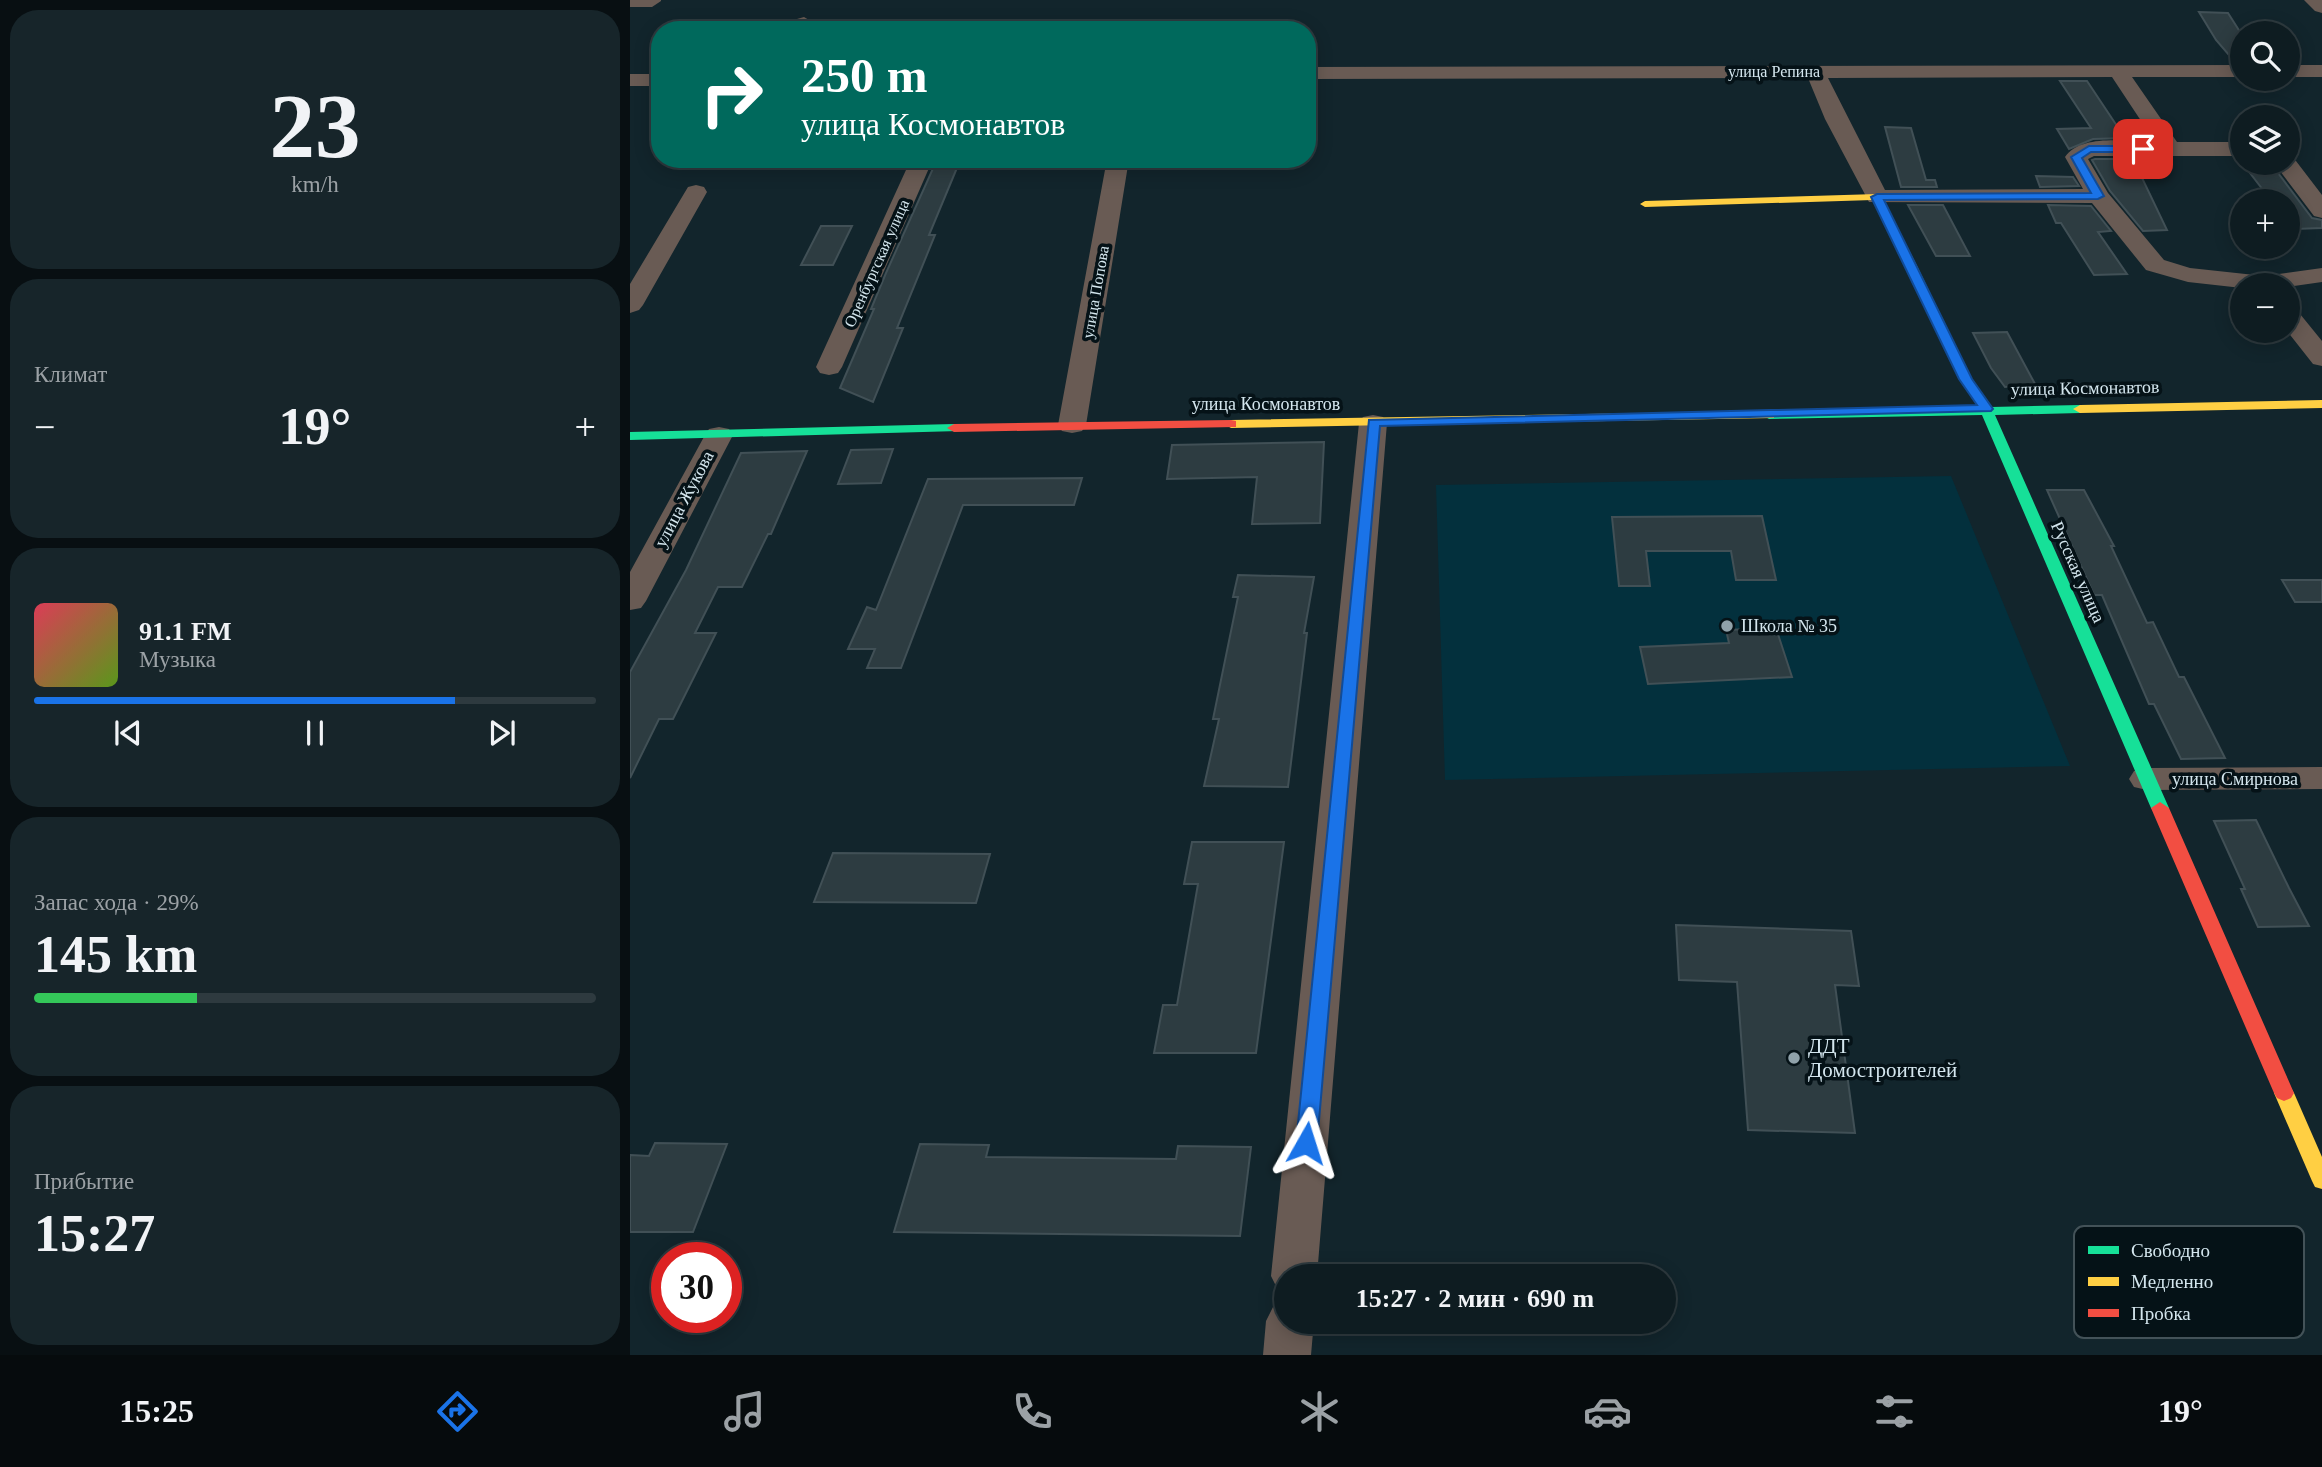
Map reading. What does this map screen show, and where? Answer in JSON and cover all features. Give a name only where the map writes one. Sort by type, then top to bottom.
[{"type":"street","points":[[2313,0],[2322,7]]},
{"type":"street","points":[[630,1],[652,1]]},
{"type":"street","points":[[1815,71],[1836,119],[1877,197]]},
{"type":"street","points":[[2118,71],[2170,149]]},
{"type":"street","name":"улица Репина","points":[[1316,72],[2230,71]]},
{"type":"street","points":[[2300,71],[2322,71]]},
{"type":"street","points":[[630,80],[651,80]]},
{"type":"street","points":[[2230,149],[2089,149],[2076,157],[2098,196],[2155,265],[2188,275],[2230,280]]},
{"type":"street","name":"Оренбургская улица","points":[[829,367],[918,168]]},
{"type":"street","name":"улица Попова","points":[[1072,425],[1116,168]]},
{"type":"street","points":[[2296,175],[2319,203]]},
{"type":"street","points":[[630,305],[696,192]]},
{"type":"street","points":[[1646,204],[1877,197],[2098,196]]},
{"type":"street","name":"Русская улица","points":[[1877,197],[1966,379],[1986,409],[2322,1181]]},
{"type":"street","points":[[2300,278],[2322,275]]},
{"type":"street","points":[[2300,330],[2322,358]]},
{"type":"street","name":"улица Космонавтов","points":[[630,436],[1072,425],[2322,404]]},
{"type":"street","points":[[1295,1264],[1373,422]]},
{"type":"street","name":"улица Жукова","points":[[630,601],[719,435]]},
{"type":"street","name":"улица Смирнова","points":[[2147,779],[2322,778]]},
{"type":"street","points":[[1286,1355],[1288,1334]]},
{"type":"shaded area","name":"Школа № 35","points":[[1951,476],[2070,766],[1445,780],[1436,485]]},
{"type":"building","points":[[2199,12],[2228,13],[2233,21],[2230,21],[2230,56],[2216,40]]},
{"type":"building","points":[[2060,81],[2087,81],[2125,138],[2093,139],[2069,149],[2057,129],[2091,128]]},
{"type":"building","points":[[1885,127],[1911,128],[1926,180],[1935,180],[1937,187],[1901,187]]},
{"type":"building","points":[[2133,159],[2167,230],[2143,231],[2110,191],[2092,160]]},
{"type":"building","points":[[933,168],[957,168],[929,235],[935,235],[897,328],[903,328],[873,402],[840,388],[874,309],[871,309]]},
{"type":"building","points":[[2252,175],[2280,175],[2290,189],[2262,189]]},
{"type":"building","points":[[2036,176],[2073,177],[2079,186],[2040,187]]},
{"type":"building","points":[[2300,202],[2312,218],[2322,220],[2322,228],[2300,229]]},
{"type":"building","points":[[1908,205],[1943,205],[1970,256],[1936,256]]},
{"type":"building","points":[[2048,205],[2091,206],[2111,231],[2098,232],[2127,274],[2094,275],[2061,223],[2056,223]]},
{"type":"building","points":[[821,226],[852,226],[833,265],[801,265]]},
{"type":"building","points":[[2007,332],[2035,384],[2005,387],[1991,368],[1973,333]]},
{"type":"building","points":[[1324,442],[1320,523],[1252,524],[1257,477],[1167,479],[1172,445]]},
{"type":"building","points":[[893,449],[881,483],[838,484],[851,450]]},
{"type":"building","points":[[807,451],[771,534],[768,534],[742,587],[718,587],[695,633],[716,633],[673,719],[659,719],[630,778],[630,672],[686,570],[741,453]]},
{"type":"building","points":[[1082,478],[1074,505],[963,505],[901,668],[867,668],[875,649],[848,649],[867,607],[876,610],[928,479]]},
{"type":"building","points":[[2047,490],[2084,490],[2114,546],[2111,546],[2147,623],[2153,622],[2179,677],[2184,677],[2225,758],[2181,759],[2154,704],[2149,704],[2102,595],[2094,595]]},
{"type":"building","points":[[1762,516],[1776,580],[1736,580],[1731,551],[1646,551],[1650,586],[1619,586],[1612,517]]},
{"type":"building","points":[[1238,575],[1314,577],[1304,633],[1307,633],[1288,787],[1204,786],[1219,719],[1213,719],[1238,597],[1233,597]]},
{"type":"building","points":[[2282,580],[2322,580],[2322,602],[2295,602]]},
{"type":"building","points":[[1776,628],[1792,677],[1648,684],[1640,647],[1729,643],[1726,630]]},
{"type":"building","points":[[2256,820],[2309,926],[2258,927],[2241,889],[2245,889],[2214,821]]},
{"type":"building","points":[[1192,842],[1284,842],[1256,1053],[1154,1053],[1163,1005],[1177,1005],[1198,884],[1184,884]]},
{"type":"building","points":[[833,853],[990,854],[976,903],[814,902]]},
{"type":"building","name":"ДДТ Домостроителей","points":[[1676,925],[1851,931],[1859,986],[1835,985],[1855,1133],[1748,1130],[1737,982],[1679,980]]},
{"type":"building","points":[[655,1143],[727,1144],[693,1232],[630,1232],[630,1155],[649,1156]]},
{"type":"building","points":[[920,1144],[989,1145],[986,1157],[1176,1159],[1178,1146],[1251,1147],[1240,1236],[894,1232]]},
{"type":"traffic: fast","points":[[1912,268],[1966,379],[1986,409],[2160,808]]},
{"type":"traffic: fast","points":[[1769,415],[2080,409]]},
{"type":"traffic: fast","points":[[630,436],[954,428]]},
{"type":"traffic: slow","points":[[1645,204],[1877,197],[1912,268]]},
{"type":"traffic: slow","points":[[2080,409],[2322,404]]},
{"type":"traffic: slow","points":[[1231,424],[1769,415]]},
{"type":"traffic: slow","points":[[2284,1093],[2322,1181]]},
{"type":"traffic: jam","points":[[954,428],[1231,424]]},
{"type":"traffic: jam","points":[[2160,808],[2284,1093]]},
{"type":"place","name":"Школа № 35","points":[[1727,626]]},
{"type":"place","name":"ДДТ Домостроителей","points":[[1794,1058]]},
{"type":"route","points":[[1306,1143],[1373,422],[1986,409],[1966,379],[1877,197],[2098,196],[2076,157],[2089,149],[2143,149]]}]
